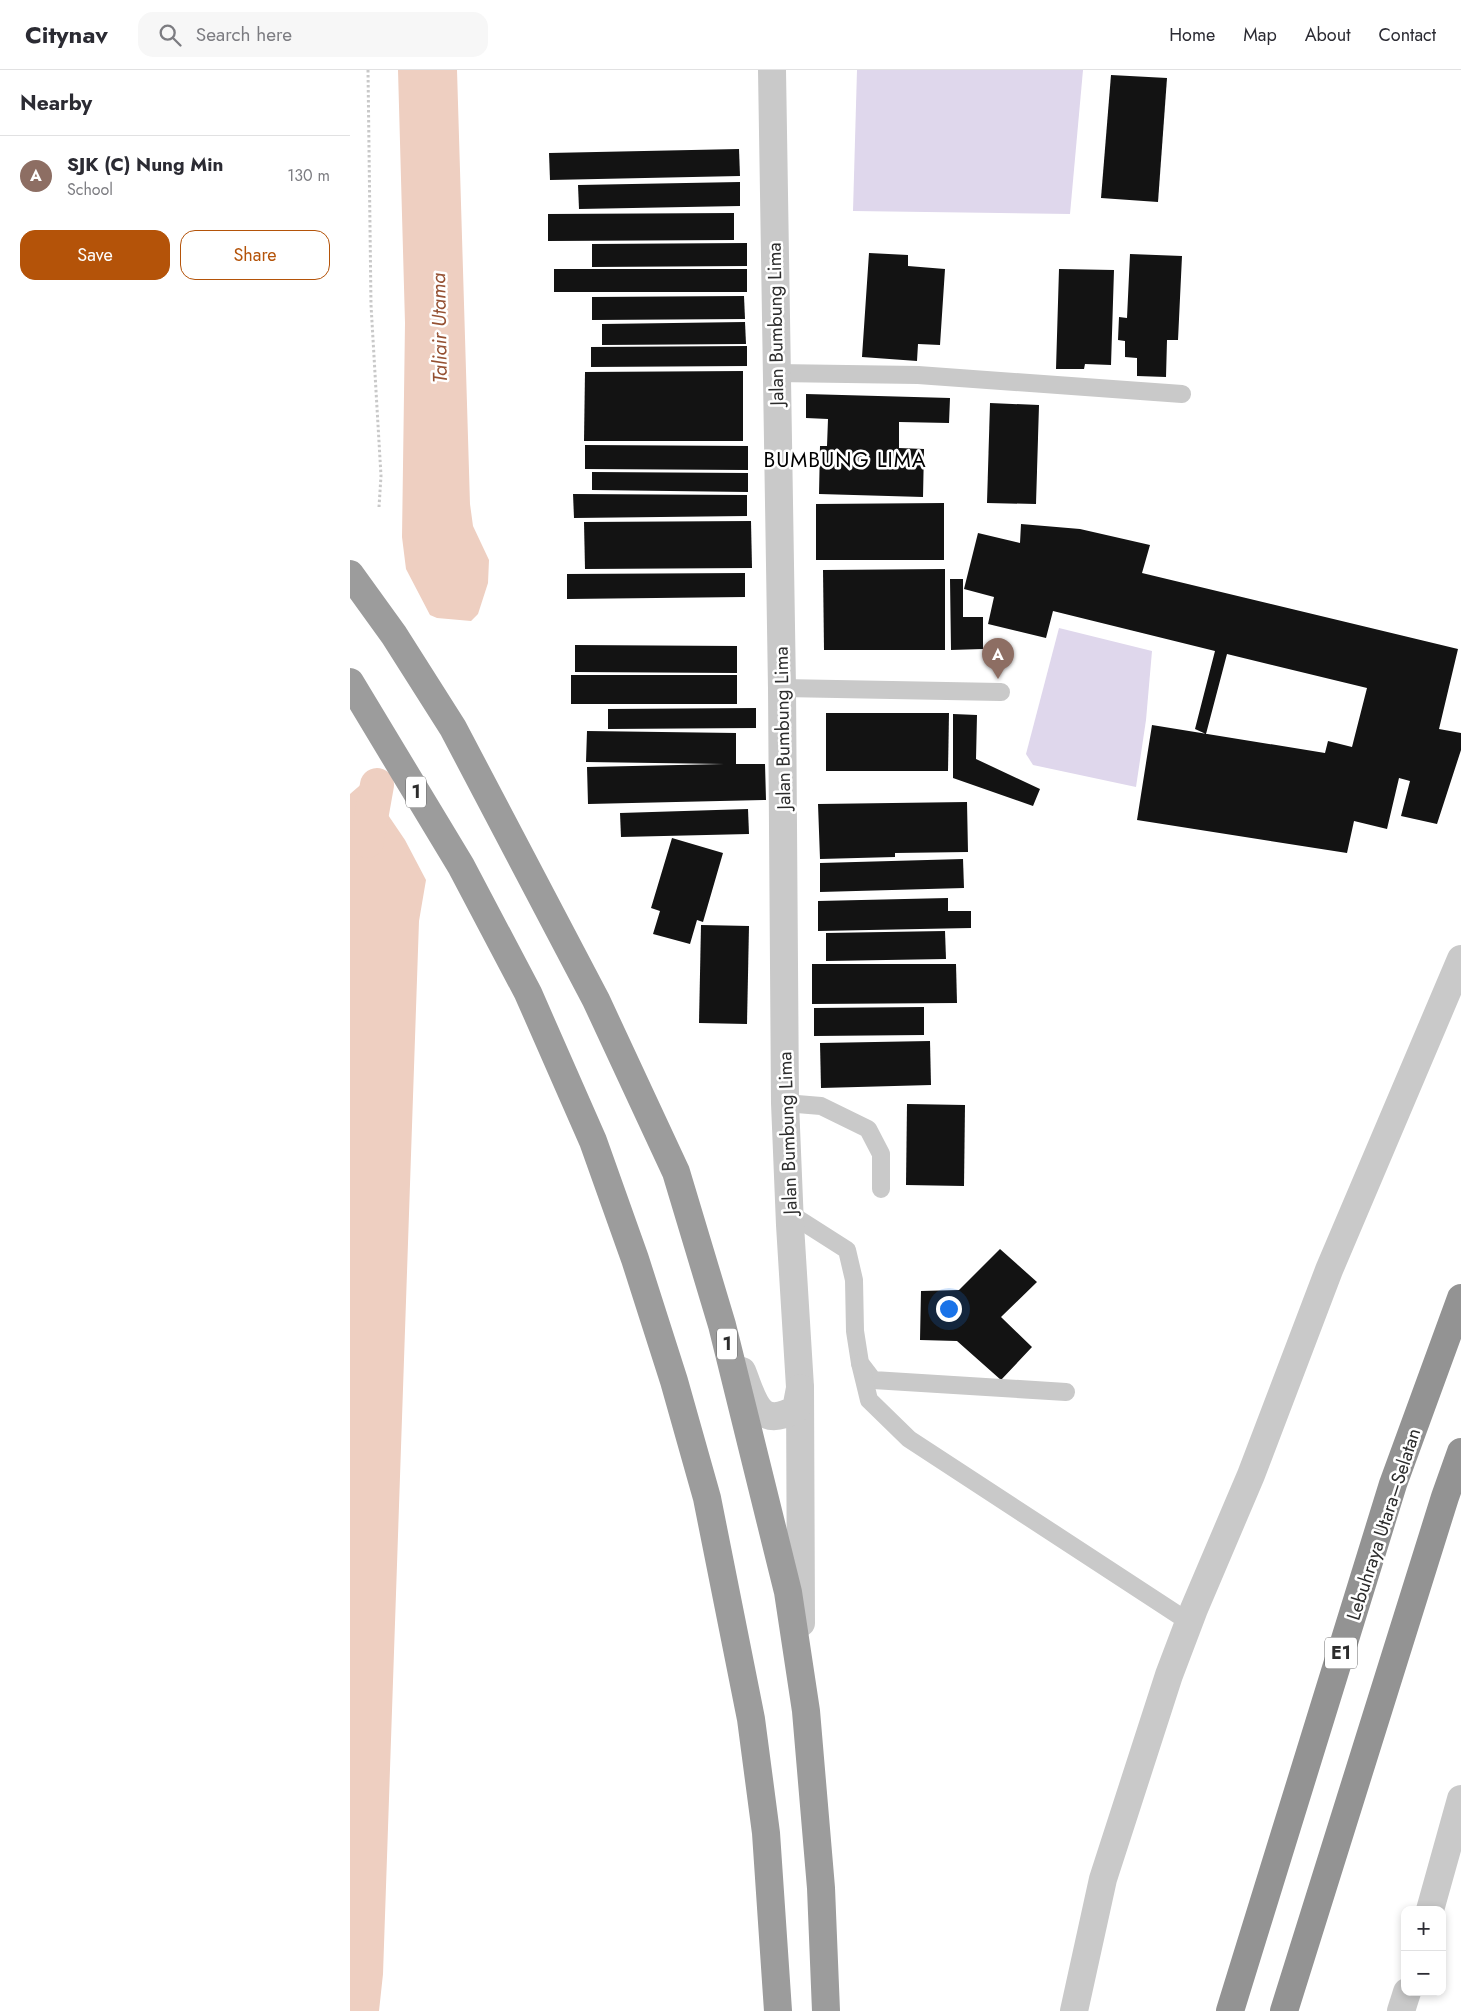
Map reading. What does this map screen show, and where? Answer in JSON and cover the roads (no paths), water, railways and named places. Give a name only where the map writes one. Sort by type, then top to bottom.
[{"type":"highway","name":"1","points":[[350,574],[394,635],[453,728],[596,1000],[676,1172],[722,1325],[788,1592],[806,1712],[821,1888],[826,2011]]},
{"type":"highway","name":"1","points":[[357,700],[461,866],[528,993],[593,1141],[638,1268],[674,1381],[705,1489],[751,1719],[766,1833],[778,2011]]},
{"type":"highway","name":"Lebuhraya Utara–Selatan","points":[[1230,2011],[1393,1484],[1461,1298]]},
{"type":"highway","points":[[1284,2011],[1445,1497],[1461,1452]]},
{"type":"street","name":"Jalan Bumbung Lima","points":[[772,70],[782,688],[785,1102],[789,1213],[800,1386]]},
{"type":"street","points":[[1074,2011],[1103,1879],[1148,1736],[1189,1622],[1251,1475],[1329,1270],[1461,959]]},
{"type":"street","points":[[722,1325],[757,1409],[768,1416],[783,1416],[796,1409],[800,1386]]},
{"type":"street","points":[[800,1386],[800,1608],[806,1712]]},
{"type":"street","points":[[1431,1906],[1461,1799]]},
{"type":"street","points":[[1401,2011],[1406,1996]]},
{"type":"lane","points":[[776,373],[918,375],[1182,394]]},
{"type":"lane","points":[[782,688],[1002,692]]},
{"type":"lane","points":[[785,1102],[821,1106],[868,1129],[881,1154],[881,1189]]},
{"type":"lane","points":[[789,1213],[847,1250],[854,1280],[855,1331],[869,1400],[909,1439],[1189,1622]]},
{"type":"lane","points":[[860,1363],[873,1380],[1066,1392]]},
{"type":"water","points":[[398,70],[457,70],[470,504],[473,526],[489,560],[488,583],[478,614],[471,621],[437,618],[430,615],[406,569],[402,537],[405,323]]},
{"type":"water","points":[[365,781],[405,840],[426,880],[419,921],[383,1974],[379,2011],[350,2011],[350,794]]},
{"type":"waterway","name":"Taliair Utama","points":[[367,841],[377,785]]},
{"type":"place","name":"SJK (C) Nung Min","points":[[998,679]]},
{"type":"district","name":"BUMBUNG LIMA","points":[[845,460]]}]
